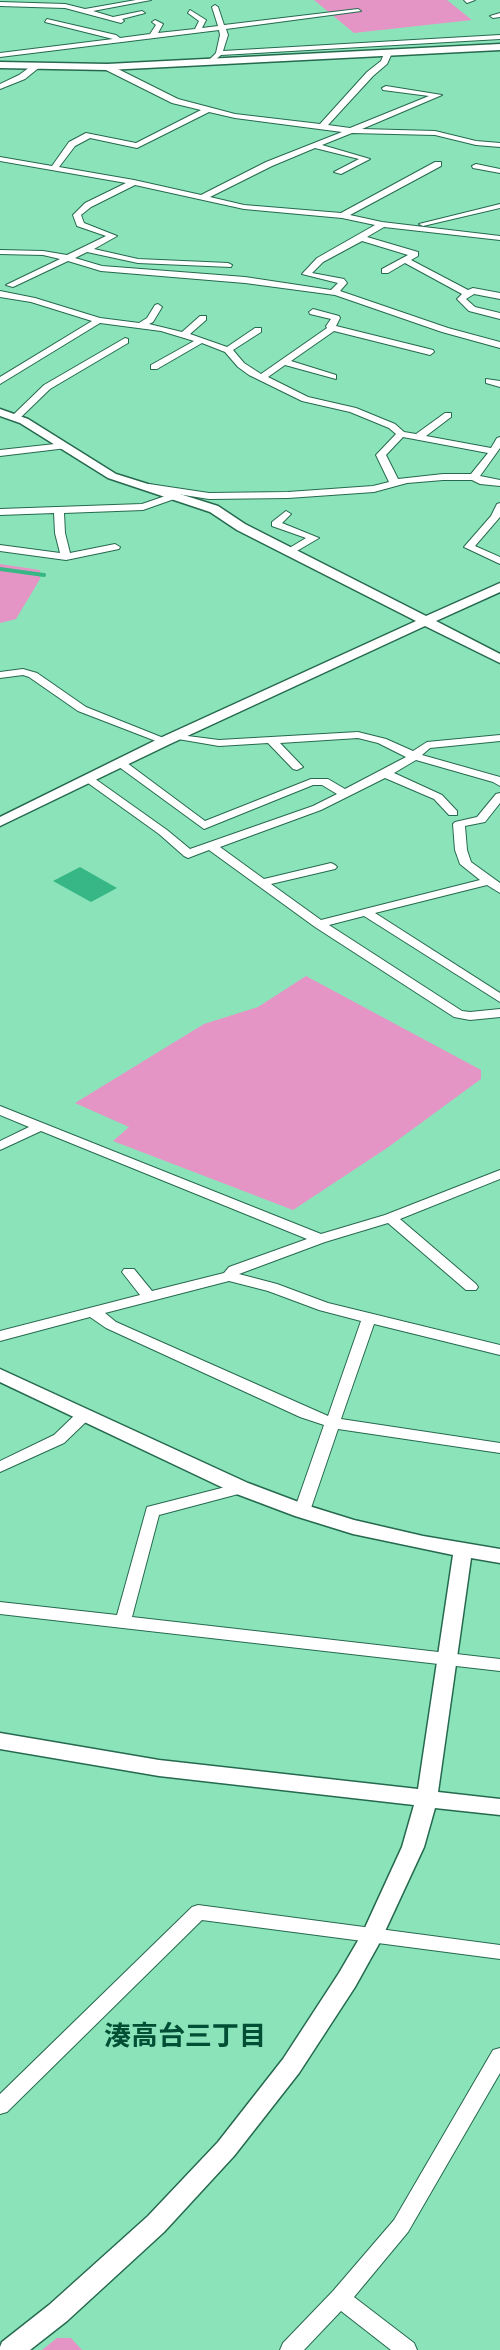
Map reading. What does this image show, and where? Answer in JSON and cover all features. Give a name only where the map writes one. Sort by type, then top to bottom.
[{"type":"street","points":[[0,4],[65,6],[105,0]]},
{"type":"street","points":[[83,11],[148,0]]},
{"type":"street","points":[[65,6],[121,21]]},
{"type":"street","points":[[213,61],[219,53],[224,35],[214,7]]},
{"type":"street","points":[[0,55],[358,11]]},
{"type":"street","points":[[190,12],[203,20],[197,31]]},
{"type":"street","points":[[112,19],[142,13]]},
{"type":"street","points":[[47,21],[114,36],[118,40]]},
{"type":"street","points":[[153,36],[160,24],[155,22]]},
{"type":"street","points":[[351,34],[355,46]]},
{"type":"street","points":[[219,53],[500,37]]},
{"type":"street","points":[[487,38],[497,47]]},
{"type":"street","points":[[0,65],[107,67],[497,47]]},
{"type":"street","points":[[322,127],[370,74],[384,62],[388,52]]},
{"type":"street","points":[[0,87],[9,84],[37,66]]},
{"type":"street","points":[[107,67],[165,98],[206,110],[322,127],[435,134],[476,143],[500,145]]},
{"type":"street","points":[[0,81],[9,84]]},
{"type":"street","points":[[203,196],[269,164],[438,95],[386,88]]},
{"type":"street","points":[[54,169],[72,144],[89,135],[137,146],[160,135],[175,124],[206,110]]},
{"type":"street","points":[[317,146],[366,159],[338,172]]},
{"type":"street","points":[[0,159],[134,182],[244,207],[342,216],[382,224],[500,238]]},
{"type":"street","points":[[342,216],[438,164]]},
{"type":"street","points":[[476,166],[500,171]]},
{"type":"street","points":[[10,285],[113,236],[80,224],[76,219],[80,210],[134,182]]},
{"type":"street","points":[[411,226],[500,206]]},
{"type":"street","points":[[336,293],[335,290],[343,283],[341,281],[306,274],[320,260],[382,224]]},
{"type":"street","points":[[361,238],[414,254],[385,271]]},
{"type":"street","points":[[85,249],[138,261],[228,265]]},
{"type":"street","points":[[0,252],[43,253],[101,268],[256,281],[336,293],[439,328],[500,345]]},
{"type":"street","points":[[405,261],[422,267],[468,294]]},
{"type":"street","points":[[500,296],[473,291],[461,299],[472,309],[500,316]]},
{"type":"street","points":[[0,294],[99,320],[140,326],[201,340],[228,350],[241,365],[261,378],[305,399],[363,414],[392,426],[401,434],[493,451]]},
{"type":"street","points":[[140,326],[150,320],[158,307]]},
{"type":"street","points":[[312,312],[336,318],[330,326],[333,328]]},
{"type":"street","points":[[184,335],[203,318]]},
{"type":"street","points":[[0,381],[99,320]]},
{"type":"street","points":[[261,378],[333,328],[430,352]]},
{"type":"street","points":[[228,350],[258,330]]},
{"type":"street","points":[[154,367],[201,340]]},
{"type":"street","points":[[15,418],[47,387],[125,341]]},
{"type":"street","points":[[284,362],[333,377]]},
{"type":"street","points":[[489,381],[500,384]]},
{"type":"street","points":[[0,412],[15,418],[112,476],[213,509],[241,527],[500,659]]},
{"type":"street","points":[[418,437],[448,415]]},
{"type":"street","points":[[395,484],[381,455],[401,434]]},
{"type":"street","points":[[474,477],[500,440]]},
{"type":"street","points":[[0,453],[64,446]]},
{"type":"street","points":[[149,487],[209,496],[288,495],[374,489],[406,480],[474,477],[480,481],[500,483]]},
{"type":"street","points":[[0,512],[143,507],[174,496]]},
{"type":"street","points":[[500,506],[495,517],[469,547],[500,561]]},
{"type":"street","points":[[59,509],[60,533],[66,557]]},
{"type":"street","points":[[286,514],[275,524],[314,538],[290,552]]},
{"type":"street","points":[[0,548],[66,557],[115,547]]},
{"type":"street","points":[[0,822],[119,762],[500,587]]},
{"type":"street","points":[[0,675],[24,672],[33,675],[82,709],[171,738],[219,742],[358,735],[382,741],[414,756],[497,780],[500,783]]},
{"type":"street","points":[[87,778],[188,854],[317,808],[414,756],[427,745],[500,738]]},
{"type":"street","points":[[270,739],[297,767]]},
{"type":"street","points":[[119,762],[204,826],[310,782],[324,781],[345,794]]},
{"type":"street","points":[[384,773],[438,797],[453,813]]},
{"type":"street","points":[[500,796],[481,820],[459,824],[460,850],[466,864],[500,889]]},
{"type":"street","points":[[212,846],[319,924],[458,1014],[470,1016],[500,1013]]},
{"type":"street","points":[[261,883],[331,867]]},
{"type":"street","points":[[319,924],[489,881]]},
{"type":"street","points":[[365,912],[500,998]]},
{"type":"street","points":[[0,1110],[320,1239]]},
{"type":"street","points":[[0,1146],[39,1127]]},
{"type":"street","points":[[229,1276],[234,1270],[320,1239],[390,1218],[500,1174]]},
{"type":"street","points":[[390,1218],[471,1287]]},
{"type":"street","points":[[129,1272],[149,1297]]},
{"type":"street","points":[[0,1336],[229,1276],[272,1287],[324,1307],[500,1350]]},
{"type":"street","points":[[93,1312],[111,1325],[333,1423],[500,1448]]},
{"type":"street","points":[[302,1511],[369,1317]]},
{"type":"street","points":[[0,1375],[241,1488],[302,1511],[353,1527],[500,1556]]},
{"type":"street","points":[[0,1467],[59,1439],[84,1415]]},
{"type":"street","points":[[123,1622],[152,1511],[241,1488]]},
{"type":"street","points":[[11,2350],[58,2313],[156,2224],[226,2149],[291,2066],[347,1980],[372,1936],[413,1847],[428,1798],[463,1550]]},
{"type":"street","points":[[0,1608],[500,1665]]},
{"type":"street","points":[[0,1741],[159,1768],[500,1807]]},
{"type":"street","points":[[0,2106],[198,1912],[500,1952]]},
{"type":"street","points":[[290,2350],[340,2298],[401,2226],[500,2056]]},
{"type":"street","points":[[340,2298],[407,2350]]},
{"type":"shaded area","points":[[314,0],[447,0],[472,20],[354,33]]},
{"type":"shaded area","points":[[0,564],[40,570],[40,579],[16,619],[0,623]]},
{"type":"shaded area","points":[[80,867],[117,888],[91,902],[53,881]]},
{"type":"shaded area","points":[[306,976],[481,1070],[481,1079],[387,1148],[293,1210],[113,1141],[129,1127],[75,1103],[204,1024],[258,1007]]},
{"type":"shaded area","points":[[57,2338],[71,2338],[82,2350],[42,2350]]},
{"type":"waterway","points":[[0,569],[44,575]]},
{"type":"district","name":"湊高台三丁目","points":[[185,2038]]}]
